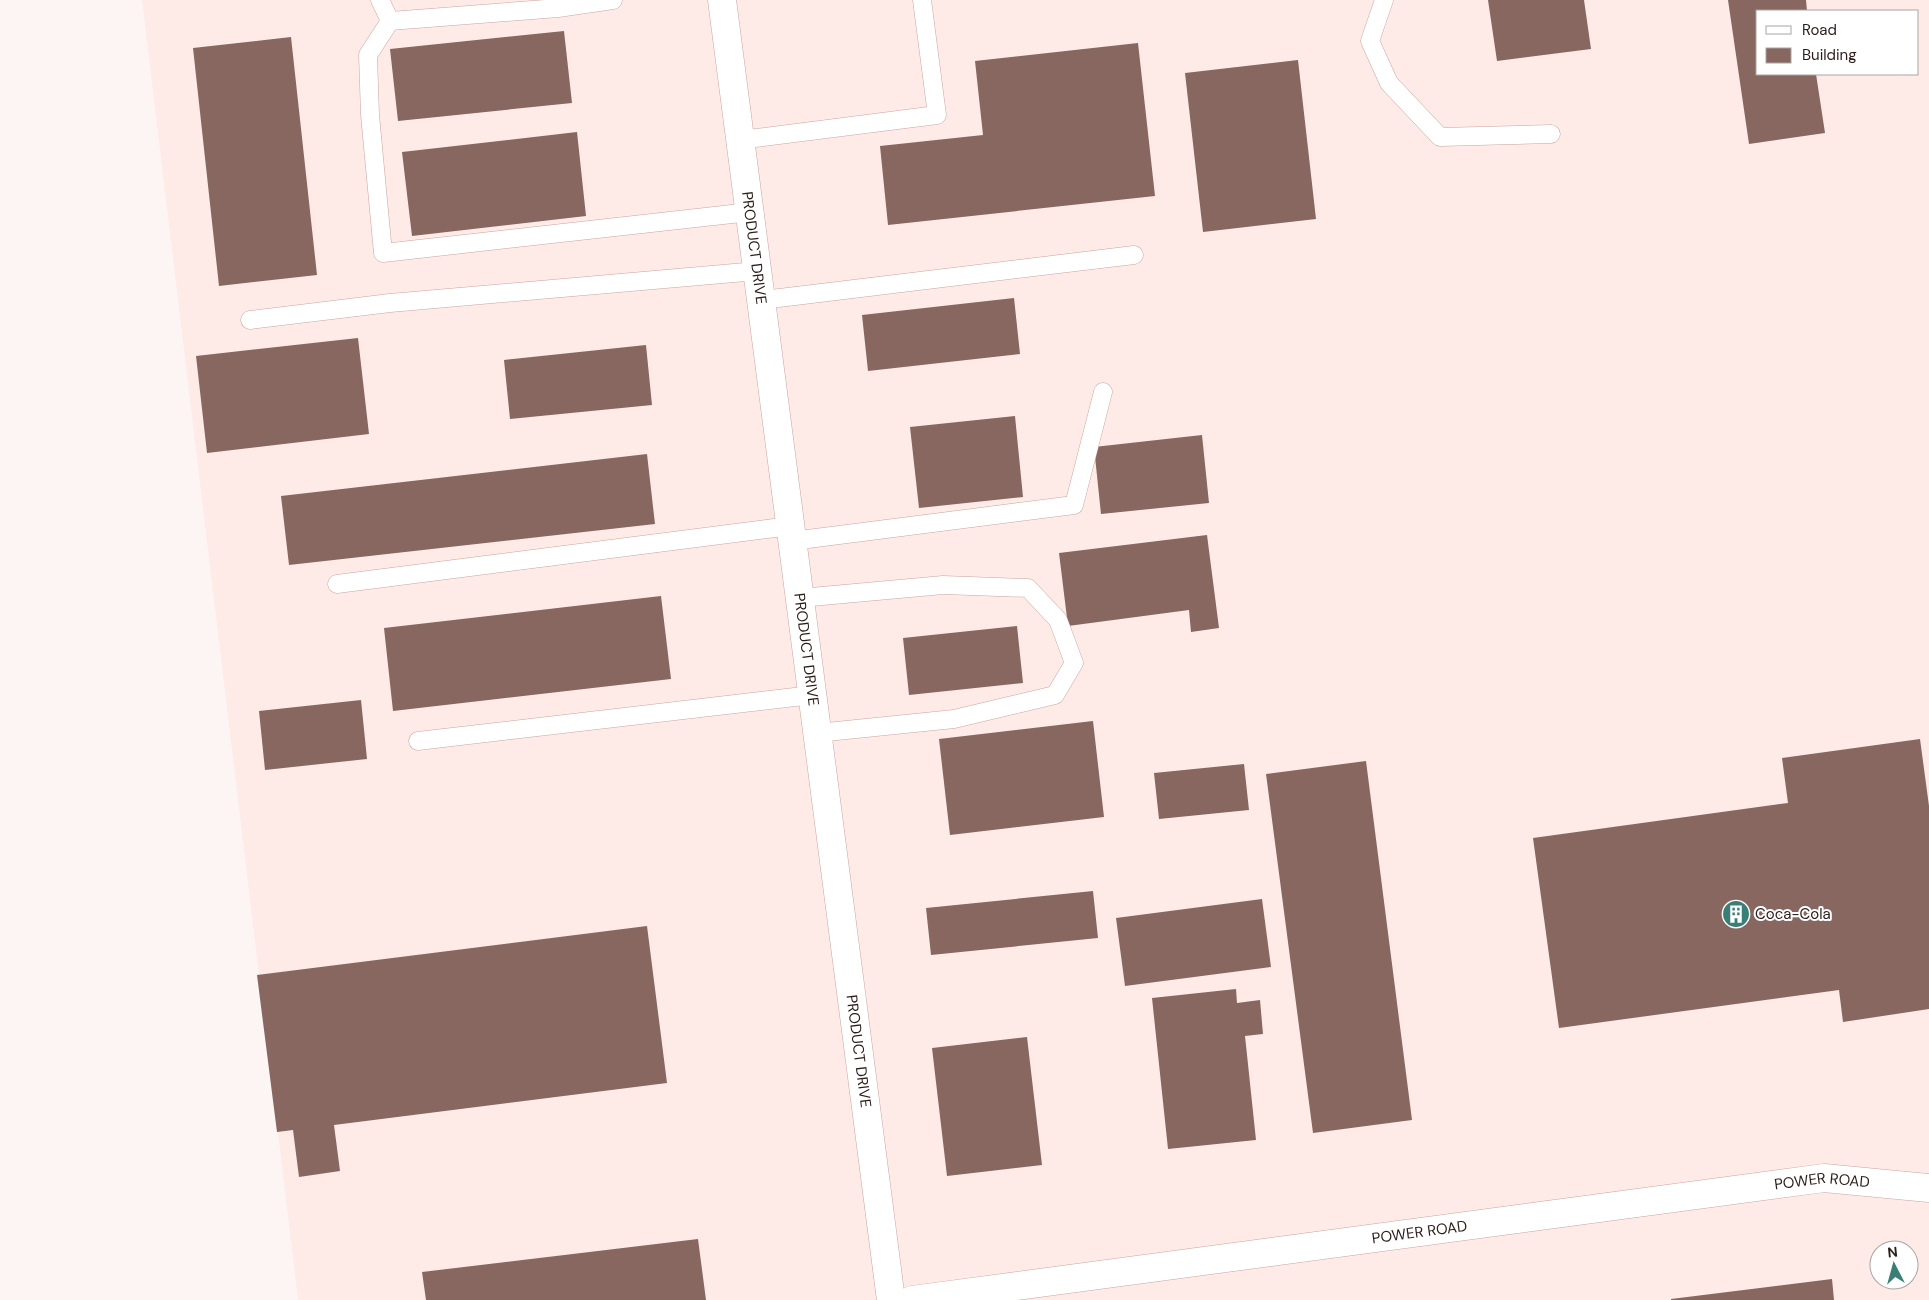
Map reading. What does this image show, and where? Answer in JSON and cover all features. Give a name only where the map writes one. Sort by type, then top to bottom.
[{"type":"street","name":"PRODUCT DRIVE","points":[[722,0],[891,1300]]},
{"type":"street","name":"POWER ROAD","points":[[912,1300],[1824,1178],[1929,1188]]},
{"type":"lane","points":[[380,0],[390,21]]},
{"type":"lane","points":[[390,21],[558,8],[613,0]]},
{"type":"lane","points":[[740,140],[937,114],[922,0]]},
{"type":"lane","points":[[1384,0],[1370,41],[1389,82],[1440,137],[1552,134]]},
{"type":"lane","points":[[390,21],[368,55],[370,115],[383,254],[750,212]]},
{"type":"lane","points":[[762,300],[1134,255]]},
{"type":"lane","points":[[250,320],[390,303],[757,271]]},
{"type":"lane","points":[[337,584],[791,533],[1074,505],[1103,392]]},
{"type":"lane","points":[[800,598],[943,585],[1028,588],[1058,620],[1074,663],[1055,696],[954,719],[817,732]]},
{"type":"lane","points":[[418,741],[812,695]]},
{"type":"shaded area","points":[[142,0],[1929,0],[1929,1300],[298,1300]]},
{"type":"building","points":[[1488,0],[1584,0],[1591,49],[1497,61]]},
{"type":"building","points":[[1728,0],[1806,0],[1807,10],[1756,10],[1756,75],[1816,75],[1825,133],[1749,144]]},
{"type":"building","points":[[564,31],[572,103],[398,121],[390,49]]},
{"type":"building","points":[[291,37],[317,275],[219,286],[193,48]]},
{"type":"building","points":[[1138,43],[1155,196],[888,225],[880,146],[983,135],[975,61]]},
{"type":"building","points":[[1298,60],[1316,219],[1203,232],[1185,73]]},
{"type":"building","points":[[577,132],[586,216],[412,236],[402,152]]},
{"type":"building","points":[[1014,298],[1020,354],[868,371],[862,315]]},
{"type":"building","points":[[358,338],[369,434],[207,453],[196,356]]},
{"type":"building","points":[[646,345],[652,405],[510,419],[504,360]]},
{"type":"building","points":[[1015,416],[1023,497],[919,508],[910,427]]},
{"type":"building","points":[[1202,435],[1209,503],[1101,514],[1094,447]]},
{"type":"building","points":[[647,454],[655,524],[289,565],[281,496]]},
{"type":"building","points":[[1207,535],[1219,628],[1191,632],[1189,610],[1068,626],[1059,553]]},
{"type":"building","points":[[661,596],[671,679],[393,711],[384,628]]},
{"type":"building","points":[[1017,626],[1023,683],[909,695],[903,638]]},
{"type":"building","points":[[361,700],[367,759],[265,770],[259,711]]},
{"type":"building","points":[[1093,721],[1104,817],[950,835],[939,739]]},
{"type":"building","name":"Coca-Cola","points":[[1920,739],[1929,806],[1929,1009],[1843,1022],[1839,990],[1559,1028],[1533,838],[1788,803],[1782,758]]},
{"type":"building","points":[[1366,761],[1412,1120],[1313,1133],[1266,774]]},
{"type":"building","points":[[1244,764],[1249,810],[1159,819],[1154,773]]},
{"type":"building","points":[[1093,891],[1098,938],[931,955],[926,908]]},
{"type":"building","points":[[1262,899],[1271,967],[1125,986],[1116,918]]},
{"type":"building","points":[[647,926],[667,1083],[334,1125],[340,1171],[299,1177],[293,1130],[277,1132],[257,975]]},
{"type":"building","points":[[1236,989],[1237,1003],[1260,1000],[1263,1034],[1245,1036],[1256,1140],[1168,1149],[1152,998]]},
{"type":"building","points":[[1027,1037],[1042,1165],[947,1176],[932,1048]]},
{"type":"building","points":[[698,1239],[706,1300],[426,1300],[422,1272]]},
{"type":"building","points":[[1832,1279],[1834,1300],[1671,1300],[1671,1299]]},
{"type":"place","name":"Coca-Cola","points":[[1736,914]]}]
